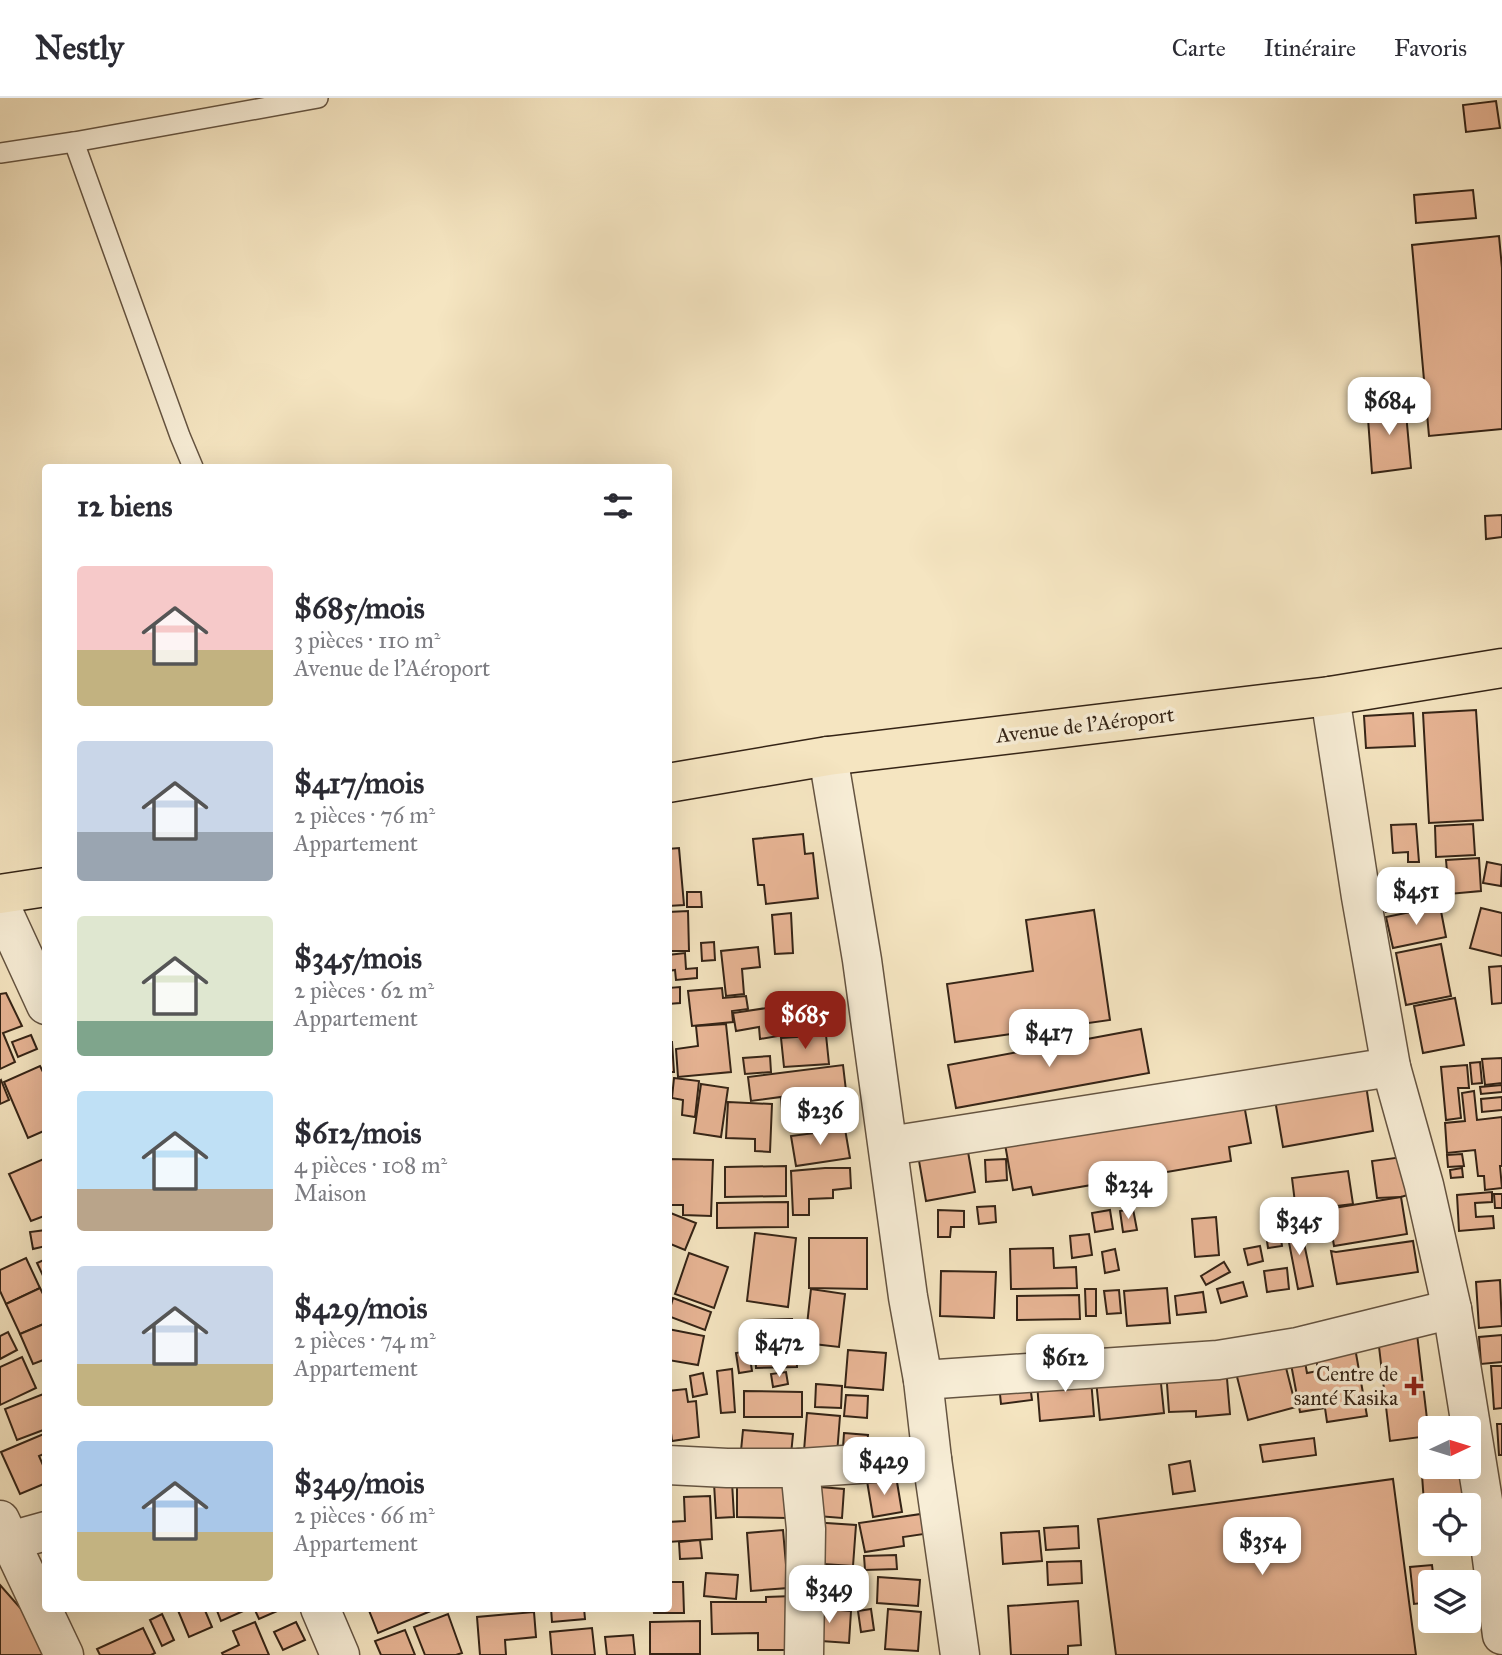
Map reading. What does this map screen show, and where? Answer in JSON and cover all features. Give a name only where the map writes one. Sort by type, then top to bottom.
[{"type":"highway","name":"Avenue de l'Aéroport","points":[[672,782],[828,756],[1330,696],[1502,668]]},
{"type":"highway","points":[[0,894],[42,888]]},
{"type":"street","points":[[1330,696],[1391,1067],[1424,1185],[1452,1309],[1496,1548],[1502,1635]]},
{"type":"street","points":[[828,756],[862,960],[960,1655]]},
{"type":"street","points":[[0,905],[42,995]]},
{"type":"street","points":[[889,1146],[1391,1067]]},
{"type":"street","points":[[923,1380],[1218,1360],[1298,1347],[1452,1309]]},
{"type":"street","points":[[672,1465],[800,1468],[932,1459]]},
{"type":"street","points":[[800,1468],[806,1530],[804,1655]]},
{"type":"street","points":[[14,1534],[42,1602]]},
{"type":"street","points":[[46,1612],[64,1655]]},
{"type":"street","points":[[322,1612],[341,1655]]},
{"type":"street","points":[[1483,1655],[1502,1647]]},
{"type":"lane","points":[[0,153],[318,98]]},
{"type":"lane","points":[[74,142],[192,464]]},
{"type":"building","points":[[1496,101],[1500,128],[1466,132],[1463,105]]},
{"type":"building","points":[[1473,190],[1476,218],[1416,223],[1414,195]]},
{"type":"building","points":[[1499,236],[1502,268],[1502,429],[1429,436],[1412,245]]},
{"type":"building","points":[[1405,402],[1411,468],[1372,473],[1367,405]]},
{"type":"building","points":[[1502,515],[1502,537],[1486,539],[1485,516]]},
{"type":"building","points":[[1476,710],[1483,820],[1429,823],[1423,713]]},
{"type":"building","points":[[1413,713],[1415,746],[1366,748],[1364,716]]},
{"type":"building","points":[[1416,824],[1419,862],[1408,862],[1408,852],[1393,853],[1391,825]]},
{"type":"building","points":[[1473,824],[1475,855],[1436,857],[1435,826]]},
{"type":"building","points":[[803,834],[805,854],[813,853],[818,898],[766,904],[764,885],[758,885],[753,839]]},
{"type":"building","points":[[679,848],[684,905],[672,906],[672,849]]},
{"type":"building","points":[[1479,858],[1481,891],[1449,894],[1446,860]]},
{"type":"building","points":[[1487,862],[1502,865],[1501,886],[1483,883]]},
{"type":"building","points":[[1418,883],[1420,908],[1386,912],[1383,887]]},
{"type":"building","points":[[687,892],[701,892],[702,907],[687,907]]},
{"type":"building","points":[[1440,906],[1446,937],[1393,948],[1386,917]]},
{"type":"building","points":[[1481,908],[1502,913],[1502,956],[1470,948]]},
{"type":"building","points":[[1094,910],[1110,1020],[955,1042],[947,984],[1033,971],[1026,920]]},
{"type":"building","points":[[688,911],[689,951],[672,951],[672,912]]},
{"type":"building","points":[[791,913],[793,953],[775,954],[772,915]]},
{"type":"building","points":[[714,942],[715,960],[702,961],[701,943]]},
{"type":"building","points":[[1441,944],[1451,996],[1406,1005],[1396,953]]},
{"type":"building","points":[[758,947],[760,967],[742,969],[744,994],[726,996],[721,951]]},
{"type":"building","points":[[685,953],[686,969],[697,968],[697,978],[676,980],[675,970],[672,970],[672,955]]},
{"type":"building","points":[[1502,966],[1502,1003],[1492,1004],[1489,967]]},
{"type":"building","points":[[680,987],[680,1003],[672,1004],[672,988]]},
{"type":"building","points":[[722,988],[723,998],[746,996],[748,1009],[732,1011],[733,1022],[692,1026],[688,991]]},
{"type":"building","points":[[6,993],[22,1026],[3,1033],[15,1062],[0,1069],[0,994]]},
{"type":"building","points":[[1455,998],[1464,1045],[1423,1053],[1414,1006]]},
{"type":"building","points":[[780,1006],[784,1035],[760,1039],[759,1027],[736,1031],[733,1013]]},
{"type":"building","points":[[726,1024],[731,1072],[678,1077],[676,1049],[698,1046],[696,1026]]},
{"type":"building","points":[[1141,1029],[1149,1073],[956,1108],[948,1065]]},
{"type":"building","points":[[31,1035],[37,1049],[18,1057],[12,1042]]},
{"type":"building","points":[[826,1035],[829,1064],[784,1067],[781,1038]]},
{"type":"building","points":[[770,1056],[771,1072],[745,1074],[743,1058]]},
{"type":"building","points":[[1502,1058],[1502,1083],[1485,1085],[1482,1059]]},
{"type":"building","points":[[1480,1062],[1482,1083],[1472,1084],[1470,1063]]},
{"type":"building","points":[[843,1065],[848,1108],[797,1115],[796,1108],[782,1109],[781,1097],[751,1101],[748,1077]]},
{"type":"building","points":[[1467,1065],[1469,1088],[1458,1088],[1461,1118],[1446,1120],[1441,1067]]},
{"type":"building","points":[[40,1066],[42,1132],[28,1138],[4,1082]]},
{"type":"building","points":[[1364,1072],[1373,1131],[1283,1147],[1273,1088]]},
{"type":"building","points":[[674,1078],[699,1081],[695,1117],[682,1115],[683,1100],[672,1098]]},
{"type":"building","points":[[0,1081],[9,1100],[0,1104]]},
{"type":"building","points":[[701,1084],[728,1088],[721,1137],[694,1133]]},
{"type":"building","points":[[1502,1085],[1502,1092],[1481,1094],[1480,1087]]},
{"type":"building","points":[[1474,1091],[1477,1120],[1502,1117],[1502,1188],[1485,1190],[1484,1176],[1478,1176],[1475,1150],[1447,1153],[1445,1123],[1465,1121],[1462,1093]]},
{"type":"building","points":[[1502,1097],[1502,1110],[1482,1112],[1481,1099]]},
{"type":"building","points":[[1243,1099],[1251,1143],[1229,1147],[1231,1161],[1033,1195],[1031,1187],[1013,1190],[1005,1144]]},
{"type":"building","points":[[728,1102],[772,1104],[770,1152],[755,1151],[755,1139],[726,1138]]},
{"type":"building","points":[[845,1129],[850,1158],[796,1166],[791,1136]]},
{"type":"building","points":[[967,1146],[975,1192],[926,1201],[918,1155]]},
{"type":"building","points":[[1462,1154],[1464,1166],[1448,1167],[1447,1155]]},
{"type":"building","points":[[1410,1156],[1414,1193],[1401,1197],[1377,1198],[1372,1161]]},
{"type":"building","points":[[672,1159],[713,1160],[711,1216],[683,1215],[683,1205],[672,1205]]},
{"type":"building","points":[[1006,1159],[1007,1180],[986,1182],[985,1160]]},
{"type":"building","points":[[42,1160],[42,1217],[31,1221],[9,1174]]},
{"type":"building","points":[[786,1166],[786,1196],[725,1197],[725,1167]]},
{"type":"building","points":[[850,1168],[851,1188],[833,1190],[833,1198],[809,1199],[809,1215],[793,1215],[791,1171]]},
{"type":"building","points":[[1462,1168],[1463,1177],[1451,1178],[1450,1170]]},
{"type":"building","points":[[1348,1171],[1353,1204],[1296,1211],[1292,1178]]},
{"type":"building","points":[[1492,1192],[1492,1202],[1475,1203],[1476,1217],[1493,1216],[1494,1228],[1459,1231],[1457,1195]]},
{"type":"building","points":[[1494,1194],[1502,1194],[1502,1208],[1495,1208]]},
{"type":"building","points":[[1401,1197],[1407,1234],[1334,1246],[1328,1209]]},
{"type":"building","points":[[788,1202],[788,1227],[717,1228],[717,1203]]},
{"type":"building","points":[[995,1206],[996,1222],[979,1224],[977,1207]]},
{"type":"building","points":[[1133,1209],[1137,1230],[1123,1232],[1120,1211]]},
{"type":"building","points":[[938,1210],[964,1211],[964,1227],[951,1227],[950,1237],[938,1237]]},
{"type":"building","points":[[1110,1210],[1113,1229],[1095,1232],[1092,1213]]},
{"type":"building","points":[[672,1214],[696,1223],[685,1250],[672,1245]]},
{"type":"building","points":[[1216,1217],[1219,1255],[1195,1257],[1192,1219]]},
{"type":"building","points":[[1300,1224],[1313,1286],[1298,1289],[1286,1227]]},
{"type":"building","points":[[1279,1225],[1282,1246],[1268,1248],[1265,1227]]},
{"type":"building","points":[[42,1230],[42,1247],[33,1249],[30,1232]]},
{"type":"building","points":[[755,1233],[796,1238],[788,1307],[747,1301]]},
{"type":"building","points":[[1089,1234],[1092,1255],[1072,1258],[1070,1236]]},
{"type":"building","points":[[809,1238],[867,1238],[867,1289],[809,1288]]},
{"type":"building","points":[[1413,1241],[1418,1272],[1337,1284],[1331,1251]]},
{"type":"building","points":[[1260,1246],[1263,1261],[1248,1265],[1244,1249]]},
{"type":"building","points":[[1053,1248],[1054,1268],[1076,1267],[1077,1288],[1011,1289],[1010,1249]]},
{"type":"building","points":[[1115,1249],[1119,1270],[1105,1273],[1102,1252]]},
{"type":"building","points":[[689,1253],[728,1267],[714,1308],[675,1294]]},
{"type":"building","points":[[26,1258],[40,1288],[6,1304],[0,1291],[0,1270]]},
{"type":"building","points":[[42,1261],[42,1274],[37,1263]]},
{"type":"building","points":[[1224,1262],[1230,1272],[1206,1285],[1201,1276]]},
{"type":"building","points":[[1287,1268],[1289,1289],[1267,1292],[1264,1271]]},
{"type":"building","points":[[941,1271],[996,1272],[994,1318],[940,1316]]},
{"type":"building","points":[[1500,1280],[1502,1326],[1479,1328],[1476,1282]]},
{"type":"building","points":[[1243,1282],[1247,1296],[1221,1303],[1217,1289]]},
{"type":"building","points":[[40,1288],[42,1325],[20,1334],[6,1304]]},
{"type":"building","points":[[1167,1288],[1170,1323],[1127,1326],[1124,1291]]},
{"type":"building","points":[[811,1289],[845,1294],[839,1347],[805,1343]]},
{"type":"building","points":[[1085,1289],[1096,1289],[1096,1316],[1086,1316]]},
{"type":"building","points":[[1119,1290],[1121,1313],[1107,1314],[1104,1291]]},
{"type":"building","points":[[1203,1292],[1206,1312],[1177,1315],[1175,1296]]},
{"type":"building","points":[[1079,1295],[1080,1319],[1017,1320],[1017,1296]]},
{"type":"building","points":[[673,1298],[711,1312],[705,1330],[672,1318]]},
{"type":"building","points":[[792,1319],[792,1344],[796,1344],[797,1367],[756,1368],[754,1320]]},
{"type":"building","points":[[42,1325],[42,1361],[33,1364],[20,1334]]},
{"type":"building","points":[[672,1330],[704,1336],[698,1365],[672,1361]]},
{"type":"building","points":[[8,1332],[17,1350],[0,1359],[0,1336]]},
{"type":"building","points":[[1417,1334],[1427,1416],[1418,1416],[1418,1437],[1390,1441],[1378,1338]]},
{"type":"building","points":[[1502,1335],[1502,1362],[1481,1364],[1479,1337]]},
{"type":"building","points":[[1354,1342],[1367,1416],[1327,1422],[1325,1408],[1300,1412],[1291,1364],[1305,1362],[1307,1373],[1318,1371],[1315,1349]]},
{"type":"building","points":[[1281,1348],[1296,1407],[1248,1420],[1233,1361]]},
{"type":"building","points":[[848,1350],[886,1353],[883,1390],[845,1387]]},
{"type":"building","points":[[749,1351],[752,1371],[739,1373],[736,1353]]},
{"type":"building","points":[[1225,1355],[1230,1414],[1196,1417],[1196,1411],[1169,1412],[1166,1370]]},
{"type":"building","points":[[22,1357],[36,1388],[0,1405],[0,1367]]},
{"type":"building","points":[[1027,1362],[1032,1400],[1001,1404],[997,1365]]},
{"type":"building","points":[[1159,1364],[1164,1413],[1100,1420],[1095,1370]]},
{"type":"building","points":[[1491,1366],[1502,1366],[1502,1408],[1494,1409]]},
{"type":"building","points":[[1090,1367],[1094,1416],[1040,1421],[1036,1371]]},
{"type":"building","points":[[732,1369],[735,1412],[721,1413],[717,1371]]},
{"type":"building","points":[[786,1372],[788,1384],[773,1387],[771,1374]]},
{"type":"building","points":[[703,1373],[707,1394],[693,1397],[690,1376]]},
{"type":"building","points":[[816,1384],[842,1386],[841,1408],[815,1407]]},
{"type":"building","points":[[686,1389],[688,1402],[696,1401],[699,1437],[672,1441],[672,1391]]},
{"type":"building","points":[[744,1391],[802,1392],[802,1417],[744,1417]]},
{"type":"building","points":[[42,1395],[42,1431],[17,1440],[5,1409]]},
{"type":"building","points":[[846,1395],[868,1396],[867,1418],[844,1416]]},
{"type":"building","points":[[807,1413],[840,1416],[837,1454],[804,1451]]},
{"type":"building","points":[[1497,1424],[1502,1424],[1502,1455],[1499,1455]]},
{"type":"building","points":[[743,1430],[793,1434],[790,1465],[740,1461]]},
{"type":"building","points":[[844,1433],[868,1435],[864,1479],[841,1477]]},
{"type":"building","points":[[42,1435],[42,1455],[39,1456],[42,1463],[42,1485],[20,1494],[1,1452]]},
{"type":"building","points":[[1314,1438],[1316,1455],[1263,1462],[1260,1445]]},
{"type":"building","points":[[1190,1461],[1195,1491],[1173,1494],[1169,1465]]},
{"type":"building","points":[[896,1476],[902,1512],[873,1517],[867,1481]]},
{"type":"building","points":[[737,1477],[787,1477],[787,1518],[737,1517]]},
{"type":"building","points":[[1393,1479],[1416,1655],[1116,1655],[1098,1519]]},
{"type":"building","points":[[1422,1479],[1462,1479],[1463,1493],[1423,1493]]},
{"type":"building","points":[[732,1482],[734,1517],[716,1518],[714,1483]]},
{"type":"building","points":[[807,1486],[844,1489],[842,1518],[805,1515]]},
{"type":"building","points":[[710,1496],[712,1539],[672,1542],[672,1522],[685,1521],[684,1497]]},
{"type":"building","points":[[921,1514],[924,1534],[903,1537],[904,1546],[865,1552],[859,1523]]},
{"type":"building","points":[[811,1522],[856,1525],[853,1566],[808,1563]]},
{"type":"building","points":[[1078,1526],[1079,1548],[1046,1550],[1044,1528]]},
{"type":"building","points":[[783,1530],[788,1588],[751,1591],[747,1533]]},
{"type":"building","points":[[1039,1531],[1042,1561],[1003,1564],[1001,1533]]},
{"type":"building","points":[[700,1540],[702,1558],[680,1559],[679,1542]]},
{"type":"building","points":[[896,1555],[897,1569],[865,1570],[864,1556]]},
{"type":"building","points":[[1081,1561],[1082,1583],[1048,1585],[1047,1562]]},
{"type":"building","points":[[1432,1565],[1433,1570],[1418,1570],[1418,1604],[1414,1604],[1410,1567]]},
{"type":"building","points":[[804,1571],[855,1576],[852,1603],[802,1599]]},
{"type":"building","points":[[706,1573],[738,1575],[736,1599],[704,1596]]},
{"type":"building","points":[[878,1577],[920,1580],[918,1606],[877,1603]]},
{"type":"building","points":[[672,1582],[683,1582],[684,1613],[654,1613],[672,1612]]},
{"type":"building","points":[[0,1585],[30,1619],[45,1654],[0,1655]]},
{"type":"building","points":[[793,1596],[793,1650],[758,1650],[758,1633],[712,1634],[711,1602],[766,1602],[766,1597]]},
{"type":"building","points":[[1078,1601],[1081,1645],[1068,1646],[1068,1655],[1011,1655],[1008,1606]]},
{"type":"building","points":[[810,1607],[851,1611],[849,1643],[807,1640]]},
{"type":"building","points":[[871,1609],[874,1630],[861,1632],[858,1611]]},
{"type":"building","points":[[888,1609],[921,1612],[918,1651],[885,1649]]},
{"type":"building","points":[[179,1612],[206,1612],[212,1627],[189,1637]]},
{"type":"building","points":[[218,1612],[241,1612],[221,1621]]},
{"type":"building","points":[[256,1612],[275,1612],[259,1619]]},
{"type":"building","points":[[370,1612],[428,1612],[378,1633]]},
{"type":"building","points":[[534,1612],[536,1637],[505,1640],[506,1655],[480,1655],[477,1617]]},
{"type":"building","points":[[551,1612],[584,1612],[585,1619],[552,1622]]},
{"type":"building","points":[[162,1614],[174,1640],[162,1646],[150,1620]]},
{"type":"building","points":[[448,1614],[462,1653],[425,1655],[414,1627]]},
{"type":"building","points":[[700,1621],[700,1654],[650,1654],[650,1622]]},
{"type":"building","points":[[255,1622],[269,1655],[223,1655],[222,1653],[239,1645],[233,1631]]},
{"type":"building","points":[[296,1622],[305,1640],[283,1650],[274,1632]]},
{"type":"building","points":[[143,1628],[155,1653],[100,1655],[97,1649]]},
{"type":"building","points":[[592,1628],[595,1655],[552,1655],[550,1632]]},
{"type":"building","points":[[405,1630],[415,1655],[381,1655],[375,1641]]},
{"type":"building","points":[[633,1635],[635,1655],[607,1655],[605,1637]]},
{"type":"place","name":"Centre de santé Kasika","points":[[1414,1386]]}]
